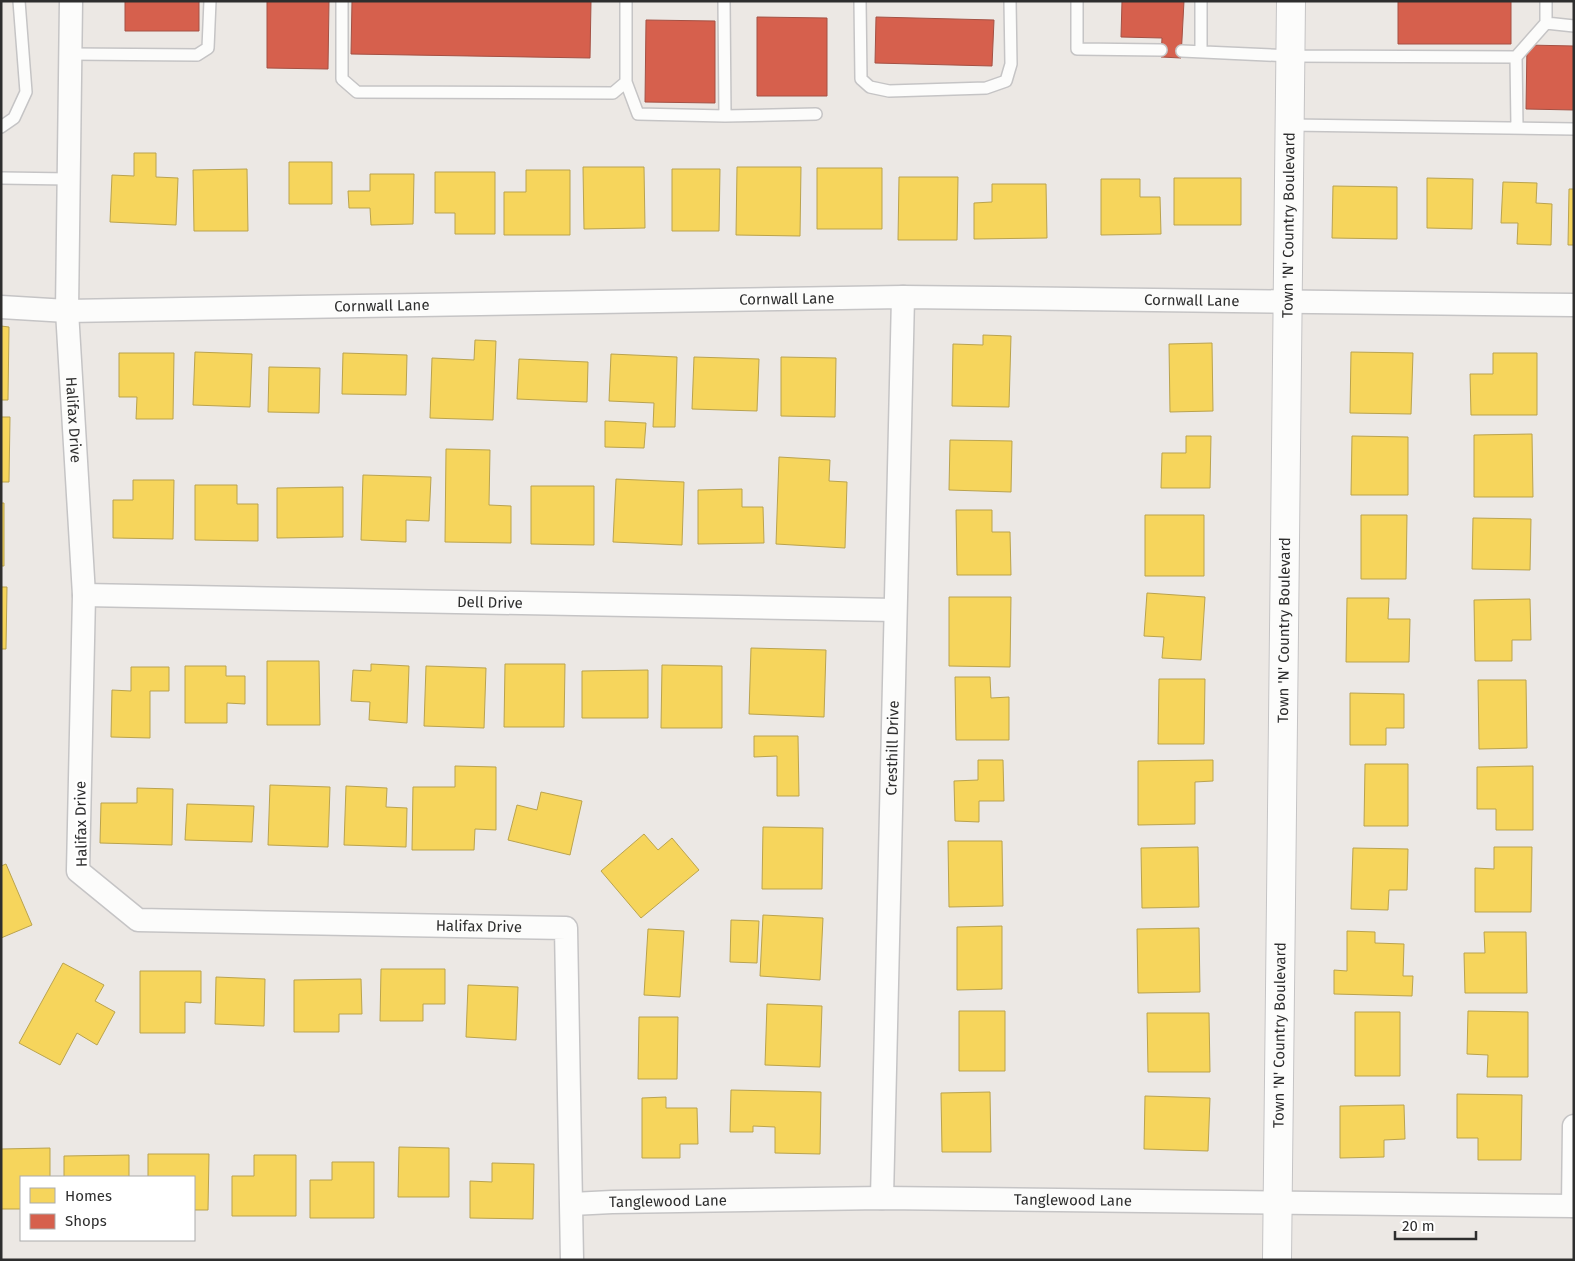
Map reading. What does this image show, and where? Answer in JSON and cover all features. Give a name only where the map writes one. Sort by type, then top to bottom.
[{"type":"street","name":"Halifax Drive","points":[[71,1],[67,311],[84,595],[78,870],[138,920],[566,928],[572,1260]]},
{"type":"street","name":"Town 'N' Country Boulevard","points":[[1277,1260],[1291,1]]},
{"type":"street","name":"Cornwall Lane","points":[[1,307],[67,311],[903,297],[1574,305]]},
{"type":"street","name":"Cresthill Drive","points":[[882,1198],[903,297]]},
{"type":"street","name":"Dell Drive","points":[[84,595],[895,610]]},
{"type":"street","points":[[1573,1206],[1574,1126]]},
{"type":"street","name":"Tanglewood Lane","points":[[572,1204],[882,1198],[1573,1206]]},
{"type":"lane","points":[[1,128],[14,118],[26,92],[19,1]]},
{"type":"lane","points":[[70,54],[197,55],[208,48],[210,1]]},
{"type":"lane","points":[[342,1],[342,79],[357,92],[613,93],[626,82]]},
{"type":"lane","points":[[626,1],[626,82],[638,114],[725,116],[816,114]]},
{"type":"lane","points":[[724,1],[725,116]]},
{"type":"lane","points":[[860,1],[861,79],[870,87],[889,91],[986,88],[1006,81],[1011,64],[1010,1]]},
{"type":"lane","points":[[1078,1],[1077,49],[1161,50]]},
{"type":"lane","points":[[1200,51],[1201,1]]},
{"type":"lane","points":[[1517,127],[1516,56],[1546,23],[1546,1]]},
{"type":"lane","points":[[1546,23],[1574,26]]},
{"type":"lane","points":[[1182,51],[1290,56],[1516,56]]},
{"type":"lane","points":[[1290,125],[1574,129]]},
{"type":"lane","points":[[1,178],[69,179]]},
{"type":"building: Homes","points":[[134,153],[156,153],[156,177],[178,178],[176,225],[110,222],[112,175],[134,176]]},
{"type":"building: Homes","points":[[289,162],[332,162],[332,204],[289,204]]},
{"type":"building: Homes","points":[[583,167],[644,167],[645,228],[584,229]]},
{"type":"building: Homes","points":[[737,167],[801,167],[800,236],[736,235]]},
{"type":"building: Homes","points":[[817,168],[882,168],[882,229],[817,229]]},
{"type":"building: Homes","points":[[247,169],[248,231],[194,231],[193,170]]},
{"type":"building: Homes","points":[[672,169],[720,169],[719,231],[672,231]]},
{"type":"building: Homes","points":[[526,170],[570,170],[570,235],[504,235],[504,192],[526,192]]},
{"type":"building: Homes","points":[[435,172],[495,172],[495,234],[455,234],[455,213],[435,213]]},
{"type":"building: Homes","points":[[370,174],[414,174],[413,224],[371,225],[370,208],[349,208],[348,191],[370,191]]},
{"type":"building: Homes","points":[[899,177],[958,177],[957,240],[898,240]]},
{"type":"building: Homes","points":[[1174,178],[1241,178],[1241,225],[1174,225]]},
{"type":"building: Homes","points":[[1427,178],[1473,179],[1472,229],[1427,228]]},
{"type":"building: Homes","points":[[1101,179],[1140,179],[1140,197],[1160,197],[1161,234],[1101,235]]},
{"type":"building: Homes","points":[[1503,182],[1537,183],[1536,203],[1552,204],[1551,245],[1517,244],[1518,223],[1501,223]]},
{"type":"building: Homes","points":[[992,184],[1046,184],[1047,238],[974,239],[974,203],[992,202]]},
{"type":"building: Homes","points":[[1333,186],[1397,187],[1397,239],[1332,238]]},
{"type":"building: Homes","points":[[1569,189],[1574,189],[1574,245],[1568,245]]},
{"type":"building: Homes","points":[[1,326],[9,327],[8,400],[1,400]]},
{"type":"building: Homes","points":[[983,335],[1011,336],[1009,407],[952,406],[953,344],[983,345]]},
{"type":"building: Homes","points":[[475,340],[496,341],[493,420],[430,418],[432,358],[474,360]]},
{"type":"building: Homes","points":[[1212,343],[1213,411],[1170,412],[1169,344]]},
{"type":"building: Homes","points":[[195,352],[252,354],[250,407],[193,405]]},
{"type":"building: Homes","points":[[1351,352],[1413,353],[1411,414],[1350,413]]},
{"type":"building: Homes","points":[[119,353],[174,353],[173,419],[136,419],[137,397],[119,397]]},
{"type":"building: Homes","points":[[343,353],[407,355],[406,395],[342,394]]},
{"type":"building: Homes","points":[[1493,353],[1537,353],[1537,415],[1471,415],[1470,374],[1493,374]]},
{"type":"building: Homes","points":[[611,354],[677,357],[675,427],[653,427],[654,403],[609,401]]},
{"type":"building: Homes","points":[[694,357],[759,359],[757,411],[692,409]]},
{"type":"building: Homes","points":[[781,357],[836,358],[835,417],[781,416]]},
{"type":"building: Homes","points":[[519,359],[588,362],[587,402],[517,399]]},
{"type":"building: Homes","points":[[269,367],[320,368],[319,413],[268,412]]},
{"type":"building: Homes","points":[[1,417],[10,417],[9,482],[1,482]]},
{"type":"building: Homes","points":[[605,421],[646,423],[644,448],[605,447]]},
{"type":"building: Homes","points":[[1532,434],[1533,497],[1474,497],[1474,435]]},
{"type":"building: Homes","points":[[1186,436],[1211,436],[1210,488],[1161,488],[1162,453],[1186,453]]},
{"type":"building: Homes","points":[[1352,436],[1408,437],[1408,495],[1351,495]]},
{"type":"building: Homes","points":[[950,440],[1012,441],[1011,492],[949,490]]},
{"type":"building: Homes","points":[[446,449],[490,450],[489,505],[511,506],[511,543],[445,542]]},
{"type":"building: Homes","points":[[779,457],[830,460],[829,481],[847,482],[845,548],[776,544]]},
{"type":"building: Homes","points":[[363,475],[431,477],[429,521],[406,520],[406,542],[361,540]]},
{"type":"building: Homes","points":[[616,479],[684,482],[682,545],[613,542]]},
{"type":"building: Homes","points":[[133,480],[174,480],[173,539],[113,538],[113,500],[133,500]]},
{"type":"building: Homes","points":[[195,485],[237,485],[237,504],[258,504],[258,541],[195,540]]},
{"type":"building: Homes","points":[[531,486],[594,486],[594,545],[531,544]]},
{"type":"building: Homes","points":[[343,487],[343,537],[277,538],[277,488]]},
{"type":"building: Homes","points":[[742,489],[742,507],[763,507],[764,543],[698,544],[698,490]]},
{"type":"building: Homes","points":[[1,503],[4,503],[4,566],[1,566]]},
{"type":"building: Homes","points":[[956,510],[992,510],[992,532],[1010,532],[1011,575],[957,575]]},
{"type":"building: Homes","points":[[1145,515],[1204,515],[1204,576],[1145,576]]},
{"type":"building: Homes","points":[[1361,515],[1407,515],[1406,579],[1361,579]]},
{"type":"building: Homes","points":[[1473,518],[1531,519],[1530,570],[1472,569]]},
{"type":"building: Homes","points":[[1,587],[7,587],[6,649],[1,649]]},
{"type":"building: Homes","points":[[1147,593],[1205,597],[1201,660],[1162,658],[1164,637],[1144,636]]},
{"type":"building: Homes","points":[[949,597],[1011,597],[1010,667],[949,666]]},
{"type":"building: Homes","points":[[1347,598],[1389,598],[1388,619],[1410,619],[1409,662],[1346,662]]},
{"type":"building: Homes","points":[[1530,599],[1531,640],[1512,640],[1512,661],[1475,661],[1474,600]]},
{"type":"building: Homes","points":[[751,648],[826,650],[824,717],[749,714]]},
{"type":"building: Homes","points":[[267,661],[319,661],[320,725],[267,725]]},
{"type":"building: Homes","points":[[371,664],[409,666],[407,723],[369,720],[370,702],[351,701],[353,670],[371,671]]},
{"type":"building: Homes","points":[[505,664],[565,664],[564,727],[504,727]]},
{"type":"building: Homes","points":[[662,665],[722,666],[722,728],[661,728]]},
{"type":"building: Homes","points":[[185,666],[226,666],[226,676],[245,676],[245,704],[227,703],[227,723],[185,723]]},
{"type":"building: Homes","points":[[426,666],[486,668],[484,728],[424,726]]},
{"type":"building: Homes","points":[[131,667],[169,667],[169,691],[150,691],[150,738],[111,737],[112,690],[131,691]]},
{"type":"building: Homes","points":[[648,670],[648,718],[582,718],[582,671]]},
{"type":"building: Homes","points":[[955,677],[990,677],[991,698],[1009,697],[1009,740],[956,740]]},
{"type":"building: Homes","points":[[1159,679],[1205,679],[1204,744],[1158,744]]},
{"type":"building: Homes","points":[[1478,680],[1526,680],[1527,748],[1479,749]]},
{"type":"building: Homes","points":[[1350,693],[1404,694],[1404,728],[1386,728],[1386,745],[1350,745]]},
{"type":"building: Homes","points":[[754,736],[798,736],[799,796],[777,796],[777,756],[754,757]]},
{"type":"building: Homes","points":[[978,760],[1003,760],[1004,801],[979,801],[979,822],[955,821],[954,781],[978,780]]},
{"type":"building: Homes","points":[[1213,760],[1213,781],[1195,782],[1195,824],[1138,825],[1138,761]]},
{"type":"building: Homes","points":[[1365,764],[1408,764],[1408,826],[1364,826]]},
{"type":"building: Homes","points":[[455,766],[496,767],[496,830],[475,829],[474,850],[412,850],[413,787],[455,787]]},
{"type":"building: Homes","points":[[1533,766],[1533,830],[1496,830],[1496,809],[1477,809],[1477,767]]},
{"type":"building: Homes","points":[[270,785],[330,787],[328,847],[268,845]]},
{"type":"building: Homes","points":[[346,786],[387,788],[386,807],[407,808],[406,847],[344,845]]},
{"type":"building: Homes","points":[[137,788],[173,789],[172,845],[100,843],[101,803],[137,803]]},
{"type":"building: Homes","points":[[541,792],[582,801],[570,855],[508,840],[517,805],[537,810]]},
{"type":"building: Homes","points":[[187,804],[254,806],[252,842],[185,840]]},
{"type":"building: Homes","points":[[763,827],[823,828],[822,889],[762,889]]},
{"type":"building: Homes","points":[[644,834],[658,850],[672,838],[699,870],[641,918],[601,871]]},
{"type":"building: Homes","points":[[948,841],[1002,841],[1003,906],[949,907]]},
{"type":"building: Homes","points":[[1198,847],[1199,907],[1142,908],[1141,848]]},
{"type":"building: Homes","points":[[1494,847],[1532,847],[1531,912],[1475,912],[1475,868],[1494,869]]},
{"type":"building: Homes","points":[[1353,848],[1408,849],[1407,890],[1389,890],[1388,910],[1351,909]]},
{"type":"building: Homes","points":[[6,864],[32,925],[1,938],[1,866]]},
{"type":"building: Homes","points":[[763,915],[823,918],[820,980],[760,976]]},
{"type":"building: Homes","points":[[731,920],[759,921],[757,963],[730,962]]},
{"type":"building: Homes","points":[[1002,926],[1002,989],[957,990],[957,927]]},
{"type":"building: Homes","points":[[1199,928],[1200,992],[1138,993],[1137,929]]},
{"type":"building: Homes","points":[[648,929],[684,931],[680,997],[644,995]]},
{"type":"building: Homes","points":[[1347,931],[1375,932],[1375,943],[1404,944],[1403,976],[1413,976],[1412,996],[1334,994],[1334,970],[1347,971]]},
{"type":"building: Homes","points":[[1484,932],[1526,932],[1527,993],[1465,993],[1464,953],[1485,953]]},
{"type":"building: Homes","points":[[63,963],[104,985],[95,1001],[115,1012],[97,1045],[77,1033],[60,1065],[19,1043]]},
{"type":"building: Homes","points":[[381,969],[445,969],[445,1004],[423,1004],[423,1021],[380,1021]]},
{"type":"building: Homes","points":[[140,971],[201,971],[201,1003],[185,1002],[185,1033],[140,1033]]},
{"type":"building: Homes","points":[[216,977],[265,979],[264,1026],[215,1024]]},
{"type":"building: Homes","points":[[361,979],[362,1014],[339,1014],[339,1032],[294,1032],[294,980]]},
{"type":"building: Homes","points":[[468,985],[518,987],[516,1040],[466,1037]]},
{"type":"building: Homes","points":[[767,1004],[822,1006],[820,1067],[765,1065]]},
{"type":"building: Homes","points":[[959,1011],[1005,1011],[1005,1071],[959,1071]]},
{"type":"building: Homes","points":[[1468,1011],[1528,1012],[1528,1077],[1487,1077],[1488,1055],[1467,1054]]},
{"type":"building: Homes","points":[[1355,1012],[1400,1012],[1400,1076],[1355,1076]]},
{"type":"building: Homes","points":[[1147,1013],[1209,1013],[1210,1072],[1148,1072]]},
{"type":"building: Homes","points":[[639,1017],[678,1017],[677,1079],[638,1079]]},
{"type":"building: Homes","points":[[731,1090],[821,1092],[820,1154],[775,1153],[775,1127],[753,1126],[753,1132],[730,1132]]},
{"type":"building: Homes","points":[[990,1092],[991,1152],[942,1152],[941,1093]]},
{"type":"building: Homes","points":[[1457,1094],[1522,1095],[1521,1160],[1478,1160],[1478,1138],[1457,1138]]},
{"type":"building: Homes","points":[[1145,1096],[1210,1098],[1208,1151],[1144,1149]]},
{"type":"building: Homes","points":[[666,1097],[666,1108],[697,1108],[698,1144],[680,1144],[680,1158],[642,1158],[642,1098]]},
{"type":"building: Homes","points":[[1404,1105],[1405,1139],[1384,1140],[1384,1157],[1340,1158],[1340,1106]]},
{"type":"building: Homes","points":[[399,1147],[449,1148],[449,1197],[398,1197]]},
{"type":"building: Homes","points":[[50,1148],[50,1176],[20,1176],[20,1209],[1,1209],[1,1149]]},
{"type":"building: Homes","points":[[148,1154],[209,1154],[208,1210],[195,1210],[195,1176],[148,1176]]},
{"type":"building: Homes","points":[[129,1155],[129,1176],[64,1176],[64,1156]]},
{"type":"building: Homes","points":[[254,1155],[296,1155],[296,1216],[232,1216],[232,1176],[254,1176]]},
{"type":"building: Homes","points":[[332,1162],[374,1162],[374,1218],[310,1218],[310,1180],[332,1180]]},
{"type":"building: Homes","points":[[492,1163],[534,1164],[533,1219],[470,1218],[470,1181],[492,1182]]},
{"type":"building: Shops","points":[[125,1],[199,1],[199,31],[125,31]]},
{"type":"building: Shops","points":[[267,1],[329,1],[328,69],[267,68]]},
{"type":"building: Shops","points":[[352,1],[591,1],[590,58],[351,54]]},
{"type":"building: Shops","points":[[1122,1],[1184,1],[1181,58],[1161,57],[1162,38],[1121,37]]},
{"type":"building: Shops","points":[[1398,1],[1511,1],[1511,44],[1398,44]]},
{"type":"building: Shops","points":[[757,17],[827,18],[827,96],[757,96]]},
{"type":"building: Shops","points":[[876,17],[994,20],[992,66],[875,63]]},
{"type":"building: Shops","points":[[646,20],[715,21],[715,103],[645,102]]},
{"type":"building: Shops","points":[[1527,45],[1574,46],[1574,110],[1526,109]]}]
